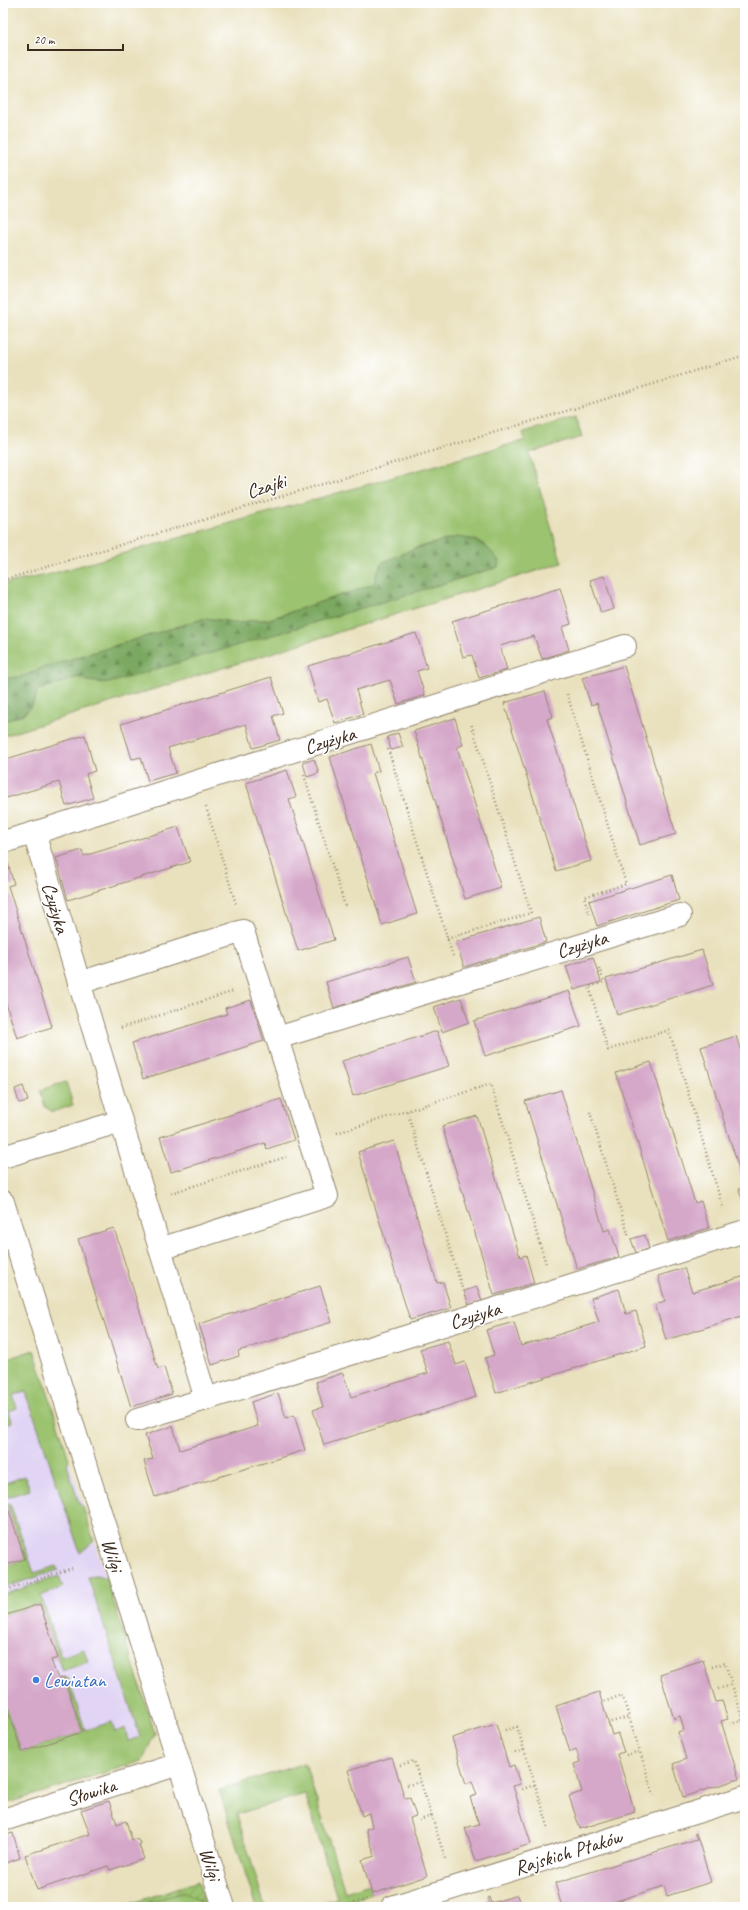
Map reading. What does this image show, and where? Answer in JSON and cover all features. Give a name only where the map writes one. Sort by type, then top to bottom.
[{"type":"street","name":"Czyżyka","points":[[3,842],[626,646]]},
{"type":"street","name":"Czyżyka","points":[[34,833],[206,1399]]},
{"type":"street","name":"Czyżyka","points":[[277,1038],[680,915]]},
{"type":"street","points":[[79,982],[243,931],[327,1196],[160,1248]]},
{"type":"street","points":[[3,1157],[121,1121]]},
{"type":"street","name":"Wilgi","points":[[3,1202],[224,1907]]},
{"type":"street","name":"Czyżyka","points":[[137,1420],[738,1233]]},
{"type":"street","name":"Słowika","points":[[3,1820],[179,1764]]},
{"type":"street","name":"Rajskich Ptaków","points":[[392,1907],[745,1797]]},
{"type":"path","name":"Czajki","points":[[3,580],[536,420],[745,355]]},
{"type":"path","points":[[559,667],[626,884],[584,897],[590,916]]},
{"type":"path","points":[[448,939],[531,913],[463,698]]},
{"type":"path","points":[[380,724],[453,958]]},
{"type":"path","points":[[296,750],[345,906]]},
{"type":"path","points":[[205,802],[235,899]]},
{"type":"path","points":[[598,964],[604,982],[589,988],[608,1050],[669,1030],[738,1233]]},
{"type":"path","points":[[95,1036],[260,983]]},
{"type":"path","points":[[331,1135],[490,1084],[554,1291]]},
{"type":"path","points":[[407,1111],[471,1316]]},
{"type":"path","points":[[590,1112],[637,1265]]},
{"type":"path","points":[[146,1201],[312,1149]]},
{"type":"path","points":[[3,1591],[72,1568]]},
{"type":"path","points":[[712,1667],[725,1663],[745,1725]]},
{"type":"path","points":[[718,1689],[732,1685]]},
{"type":"path","points":[[604,1702],[622,1696],[655,1801]]},
{"type":"path","points":[[610,1722],[629,1717]]},
{"type":"path","points":[[730,1724],[743,1720]]},
{"type":"path","points":[[505,1730],[517,1727],[551,1834]]},
{"type":"path","points":[[511,1753],[524,1750]]},
{"type":"path","points":[[626,1755],[640,1752]]},
{"type":"path","points":[[400,1765],[414,1761],[447,1866]]},
{"type":"path","points":[[407,1785],[421,1782]]},
{"type":"path","points":[[522,1789],[535,1785]]},
{"type":"path","points":[[419,1820],[432,1816]]},
{"type":"shaded area","points":[[34,1350],[155,1734],[142,1761],[8,1803],[3,1787],[3,1360]]},
{"type":"green space","points":[[576,417],[582,437],[529,453],[562,563],[3,736],[3,721],[26,712],[33,703],[37,690],[78,677],[100,683],[498,567],[487,547],[480,542],[462,538],[442,541],[413,549],[398,557],[377,571],[375,584],[267,620],[254,620],[238,623],[206,618],[42,668],[24,676],[3,679],[3,584],[47,575],[525,440],[523,432]]},
{"type":"green space","points":[[457,537],[476,541],[486,547],[499,561],[498,567],[109,683],[87,681],[78,677],[37,690],[33,703],[26,712],[3,721],[3,679],[24,676],[42,668],[206,618],[238,623],[254,620],[267,620],[374,584],[377,571],[383,562],[411,550]]},
{"type":"green space","points":[[66,1082],[73,1105],[53,1112],[45,1107],[40,1090]]},
{"type":"green space","points":[[34,1350],[69,1459],[67,1465],[79,1503],[83,1507],[94,1541],[80,1553],[26,1392],[13,1395],[17,1408],[9,1411],[12,1422],[3,1425],[3,1360]]},
{"type":"green space","points":[[25,1476],[30,1490],[4,1498],[3,1484]]},
{"type":"green space","points":[[10,1504],[34,1573],[56,1566],[58,1570],[3,1588],[3,1566],[25,1559],[7,1505]]},
{"type":"green space","points":[[59,1576],[63,1587],[41,1596],[61,1657],[84,1649],[88,1662],[62,1671],[40,1604],[3,1616],[3,1595]]},
{"type":"green space","points":[[88,1577],[106,1577],[155,1734],[142,1761],[8,1803],[3,1787],[3,1701],[22,1752],[82,1732],[64,1677],[68,1677],[85,1730],[112,1722],[115,1732],[125,1728],[128,1741],[140,1737]]},
{"type":"green space","points":[[305,1763],[345,1892],[369,1884],[372,1894],[328,1907],[314,1907],[314,1905],[337,1898],[305,1794],[237,1814],[265,1907],[256,1907],[219,1790]]},
{"type":"green space","points":[[198,1881],[206,1907],[202,1907],[200,1900],[185,1892],[140,1905],[140,1907],[120,1907]]},
{"type":"green space","points":[[181,1892],[194,1896],[202,1907],[140,1907],[139,1905]]},
{"type":"building","points":[[604,576],[614,609],[601,613],[590,580]]},
{"type":"building","points":[[560,588],[571,624],[562,627],[569,650],[542,659],[534,636],[500,646],[507,670],[479,678],[472,655],[463,657],[452,621]]},
{"type":"building","points":[[416,633],[427,668],[417,671],[425,695],[398,704],[390,680],[356,690],[363,714],[335,723],[327,699],[318,702],[308,666]]},
{"type":"building","points":[[624,666],[676,834],[640,845],[597,703],[591,705],[582,678]]},
{"type":"building","points":[[271,677],[283,713],[273,716],[280,740],[253,748],[246,724],[168,748],[176,773],[148,781],[141,757],[132,759],[121,724]]},
{"type":"building","points":[[545,691],[553,717],[547,719],[591,861],[556,871],[504,703]]},
{"type":"building","points":[[455,718],[463,745],[457,747],[501,888],[465,899],[414,731]]},
{"type":"building","points":[[398,733],[403,747],[391,750],[387,737]]},
{"type":"building","points":[[85,735],[95,771],[86,774],[93,798],[66,806],[59,782],[3,799],[3,760]]},
{"type":"building","points":[[371,744],[379,771],[373,773],[417,914],[382,925],[330,757]]},
{"type":"building","points":[[314,759],[319,773],[307,777],[303,763]]},
{"type":"building","points":[[287,770],[296,797],[289,799],[334,940],[298,951],[246,783]]},
{"type":"building","points":[[178,827],[190,862],[68,900],[56,858],[82,850],[84,856]]},
{"type":"building","points":[[6,857],[14,884],[8,886],[52,1027],[17,1038],[3,994],[3,858]]},
{"type":"building","points":[[672,875],[679,900],[597,926],[589,901]]},
{"type":"building","points":[[539,917],[546,942],[464,967],[456,942]]},
{"type":"building","points":[[702,950],[713,985],[617,1015],[606,979]]},
{"type":"building","points":[[408,957],[416,982],[334,1008],[326,982]]},
{"type":"building","points":[[593,957],[601,982],[574,990],[566,966]]},
{"type":"building","points":[[569,991],[581,1026],[485,1056],[474,1021]]},
{"type":"building","points":[[461,998],[469,1022],[442,1032],[434,1007]]},
{"type":"building","points":[[251,1000],[264,1041],[143,1079],[132,1043],[227,1014],[225,1008]]},
{"type":"building","points":[[437,1031],[449,1066],[353,1096],[342,1061]]},
{"type":"building","points":[[736,1036],[745,1064],[745,1188],[701,1047]]},
{"type":"building","points":[[651,1062],[695,1203],[701,1201],[709,1228],[668,1241],[616,1073]]},
{"type":"building","points":[[23,1086],[28,1101],[19,1103],[15,1089]]},
{"type":"building","points":[[561,1090],[604,1231],[610,1229],[619,1257],[577,1269],[525,1101]]},
{"type":"building","points":[[281,1099],[294,1140],[267,1149],[265,1143],[171,1172],[160,1137]]},
{"type":"building","points":[[477,1116],[520,1257],[526,1255],[534,1283],[494,1295],[442,1126]]},
{"type":"building","points":[[394,1141],[437,1283],[443,1282],[451,1308],[410,1320],[358,1152]]},
{"type":"building","points":[[745,1188],[745,1209],[739,1189]]},
{"type":"building","points":[[114,1228],[158,1369],[164,1367],[172,1394],[131,1407],[78,1239]]},
{"type":"building","points":[[645,1235],[649,1249],[636,1253],[631,1239]]},
{"type":"building","points":[[684,1268],[692,1292],[745,1276],[745,1315],[666,1340],[655,1304],[665,1301],[658,1276]]},
{"type":"building","points":[[320,1286],[332,1322],[238,1351],[239,1356],[212,1365],[199,1324]]},
{"type":"building","points":[[477,1287],[482,1301],[469,1305],[464,1291]]},
{"type":"building","points":[[619,1289],[626,1314],[636,1311],[646,1346],[496,1393],[485,1358],[494,1355],[486,1330],[514,1322],[521,1346],[599,1322],[591,1298]]},
{"type":"building","points":[[448,1341],[456,1365],[465,1362],[476,1397],[324,1445],[313,1410],[323,1407],[316,1382],[343,1373],[351,1397],[428,1373],[420,1349]]},
{"type":"building","points":[[278,1393],[286,1418],[294,1415],[305,1450],[155,1497],[144,1461],[153,1459],[145,1435],[173,1426],[180,1450],[258,1426],[251,1402]]},
{"type":"building","points":[[7,1505],[25,1559],[3,1566],[3,1506]]},
{"type":"building","points":[[40,1604],[58,1658],[51,1660],[58,1679],[64,1677],[82,1732],[22,1752],[3,1697],[3,1616]]},
{"type":"building","points":[[703,1660],[716,1702],[722,1701],[728,1719],[721,1721],[739,1779],[683,1797],[673,1764],[686,1759],[678,1732],[684,1730],[680,1716],[674,1719],[660,1674]]},
{"type":"building","points":[[599,1692],[612,1735],[618,1733],[624,1752],[617,1754],[635,1812],[580,1829],[569,1796],[582,1792],[574,1764],[580,1762],[576,1749],[570,1752],[556,1706]]},
{"type":"building","points":[[496,1724],[509,1767],[514,1765],[520,1784],[513,1786],[531,1844],[476,1861],[465,1828],[479,1824],[470,1797],[477,1795],[472,1781],[466,1784],[452,1738]]},
{"type":"building","points":[[392,1757],[405,1799],[410,1798],[416,1816],[410,1818],[427,1876],[372,1894],[362,1860],[375,1856],[366,1829],[372,1827],[369,1813],[362,1816],[348,1770]]},
{"type":"building","points":[[109,1801],[117,1824],[126,1821],[132,1840],[137,1839],[141,1844],[139,1845],[144,1859],[110,1870],[108,1866],[37,1890],[25,1855],[90,1834],[81,1810]]},
{"type":"building","points":[[13,1833],[20,1858],[3,1864],[3,1836]]},
{"type":"building","points":[[696,1833],[711,1882],[667,1896],[664,1886],[610,1903],[612,1907],[562,1907],[555,1883],[697,1839],[694,1834]]},
{"type":"building","points":[[518,1895],[522,1907],[478,1907],[489,1903],[487,1898],[489,1897],[491,1903]]},
{"type":"place","name":"Lewiatan","points":[[36,1680]]}]
